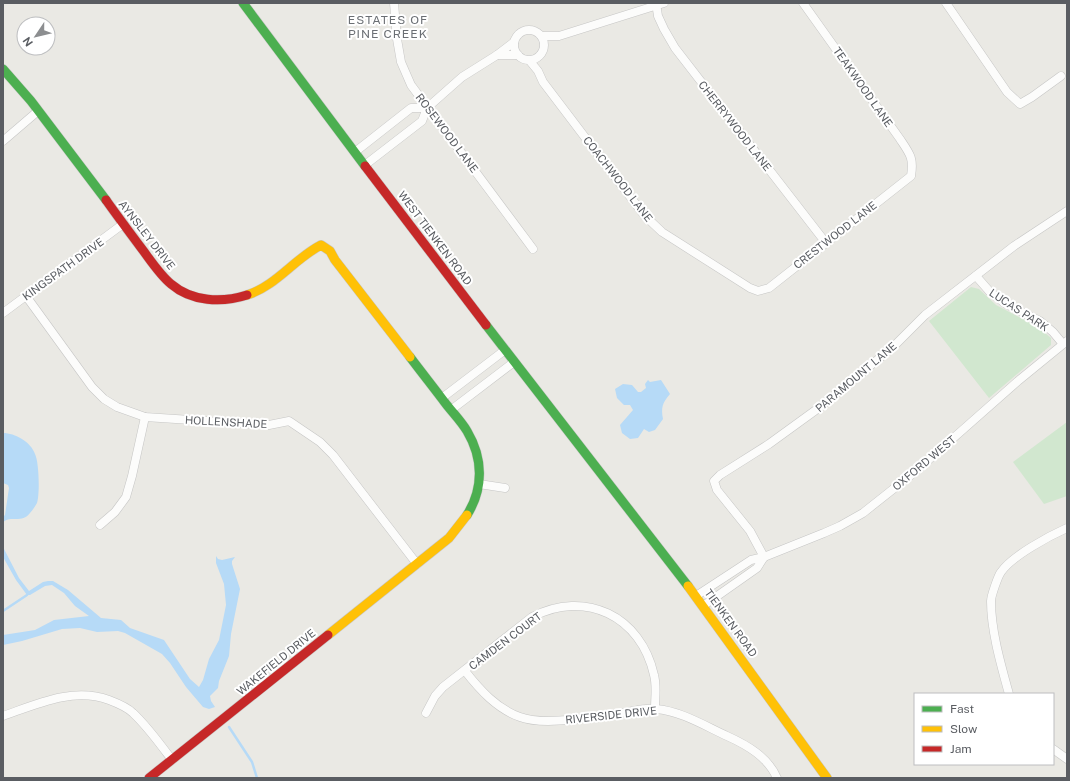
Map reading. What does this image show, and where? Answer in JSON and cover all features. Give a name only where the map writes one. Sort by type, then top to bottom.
[{"type":"street","name":"WEST TIENKEN ROAD","points":[[243,3],[418,237],[611,486]]},
{"type":"street","name":"ROSEWOOD LANE","points":[[394,3],[397,39],[401,62],[411,85],[533,249]]},
{"type":"street","name":"TEAKWOOD LANE","points":[[803,3],[908,152],[913,163],[911,176]]},
{"type":"street","points":[[946,3],[1007,92],[1020,104],[1060,76]]},
{"type":"street","points":[[542,36],[559,36],[659,4]]},
{"type":"street","name":"CHERRYWOOD LANE","points":[[659,4],[658,16],[675,48],[826,243]]},
{"type":"street","points":[[365,165],[422,121],[428,108],[462,77],[497,55],[514,42],[519,33],[529,29],[539,32],[542,36],[545,47]]},
{"type":"street","points":[[538,71],[539,57],[545,47],[559,36]]},
{"type":"street","points":[[514,42],[514,47],[518,55],[525,60],[539,57]]},
{"type":"street","points":[[497,55],[518,55]]},
{"type":"street","name":"COACHWOOD LANE","points":[[529,60],[538,71],[543,82],[644,215],[662,232],[750,288],[758,291]]},
{"type":"street","name":"AYNSLEY DRIVE","points":[[3,69],[38,110],[160,273],[174,286],[192,296],[211,300],[240,298],[273,282],[311,249],[321,245],[330,251],[335,260],[467,431],[477,455],[480,475],[479,484]]},
{"type":"street","points":[[355,152],[411,108],[428,108]]},
{"type":"street","points":[[3,142],[38,110]]},
{"type":"street","name":"CRESTWOOD LANE","points":[[758,291],[769,288],[911,176]]},
{"type":"street","name":"PARAMOUNT LANE","points":[[764,557],[750,531],[717,490],[714,481],[720,475],[769,444],[820,407],[892,347],[925,314],[1014,246],[1067,212]]},
{"type":"street","name":"KINGSPATH DRIVE","points":[[3,313],[123,224]]},
{"type":"street","name":"LUCAS PARK","points":[[976,276],[990,292],[1006,304],[1040,321],[1065,342]]},
{"type":"street","name":"HOLLENSHADE","points":[[26,296],[92,387],[104,399],[117,407],[145,417],[269,425],[288,421],[320,442],[333,455],[417,564]]},
{"type":"street","name":"OXFORD WEST","points":[[696,596],[751,560],[764,557],[840,526],[862,513],[916,470],[1065,342]]},
{"type":"street","points":[[442,398],[505,350]]},
{"type":"street","points":[[451,410],[514,362]]},
{"type":"street","points":[[100,525],[115,512],[126,497],[145,417]]},
{"type":"street","points":[[479,484],[505,488]]},
{"type":"street","name":"WAKEFIELD DRIVE","points":[[149,778],[449,538],[461,526],[471,512],[478,492],[479,484]]},
{"type":"street","name":"TIENKEN ROAD","points":[[611,486],[696,596],[827,778]]},
{"type":"street","points":[[1009,693],[1000,664],[991,599],[1001,572],[1032,547],[1067,528]]},
{"type":"street","name":"OXFORD WEST","points":[[703,606],[757,568],[764,557]]},
{"type":"street","name":"CAMDEN COURT","points":[[426,713],[434,696],[443,687],[532,617],[544,611],[555,608],[586,607],[600,610],[616,617],[637,636],[650,661],[655,676],[655,708]]},
{"type":"street","name":"RIVERSIDE DRIVE","points":[[465,671],[478,687],[493,701],[520,718],[533,720],[566,720],[655,708],[671,711],[746,745],[765,761],[777,778]]},
{"type":"street","points":[[3,716],[60,697],[81,694],[98,696],[116,702],[132,712],[172,760]]},
{"type":"street","points":[[1054,750],[1067,760]]},
{"type":"green space","points":[[971,287],[979,289],[996,305],[1038,327],[1051,338],[1051,345],[989,398],[929,321]]},
{"type":"green space","points":[[1067,422],[1067,496],[1044,504],[1013,462]]},
{"type":"water","points":[[648,380],[650,382],[661,380],[670,394],[665,400],[663,406],[663,419],[655,430],[649,432],[644,429],[638,438],[630,439],[622,433],[620,425],[633,410],[630,405],[624,405],[617,398],[615,389],[623,384],[632,385],[638,392],[641,392],[646,388],[645,384]]},
{"type":"water","points":[[3,433],[17,436],[26,442],[33,450],[37,464],[39,486],[37,503],[27,516],[20,519],[9,519],[3,522],[9,488],[8,485],[3,483]]},
{"type":"water","points":[[3,547],[19,578],[29,591],[43,582],[53,581],[68,590],[101,618],[121,620],[130,628],[164,640],[190,679],[199,687],[203,680],[209,659],[219,640],[226,605],[224,584],[216,563],[216,556],[218,559],[222,560],[235,557],[232,564],[240,589],[231,634],[229,656],[219,681],[218,688],[210,696],[215,707],[209,709],[203,707],[186,687],[162,654],[125,633],[118,631],[97,632],[80,628],[62,629],[3,645],[3,635],[35,630],[54,620],[89,616],[75,606],[64,593],[52,585],[45,586],[30,595],[27,595],[16,580],[3,557]]},
{"type":"waterway","points":[[3,611],[27,595]]},
{"type":"waterway","points":[[229,727],[252,762],[257,778]]},
{"type":"traffic: fast","points":[[243,3],[365,166]]},
{"type":"traffic: fast","points":[[3,69],[31,101],[106,200]]},
{"type":"traffic: fast","points":[[486,325],[688,586]]},
{"type":"traffic: fast","points":[[410,357],[465,427],[476,452],[479,462],[479,484],[473,505],[467,515]]},
{"type":"traffic: slow","points":[[247,295],[257,291],[276,279],[302,257],[321,245],[330,251],[335,260],[410,357]]},
{"type":"traffic: slow","points":[[328,635],[449,538],[467,515]]},
{"type":"traffic: slow","points":[[688,586],[827,778]]},
{"type":"traffic: jam","points":[[365,166],[486,325]]},
{"type":"traffic: jam","points":[[106,200],[159,272],[179,290],[198,298],[218,300],[237,298],[247,295]]},
{"type":"traffic: jam","points":[[149,778],[328,635]]},
{"type":"district","name":"ESTATES OF PINE CREEK","points":[[388,27]]}]
